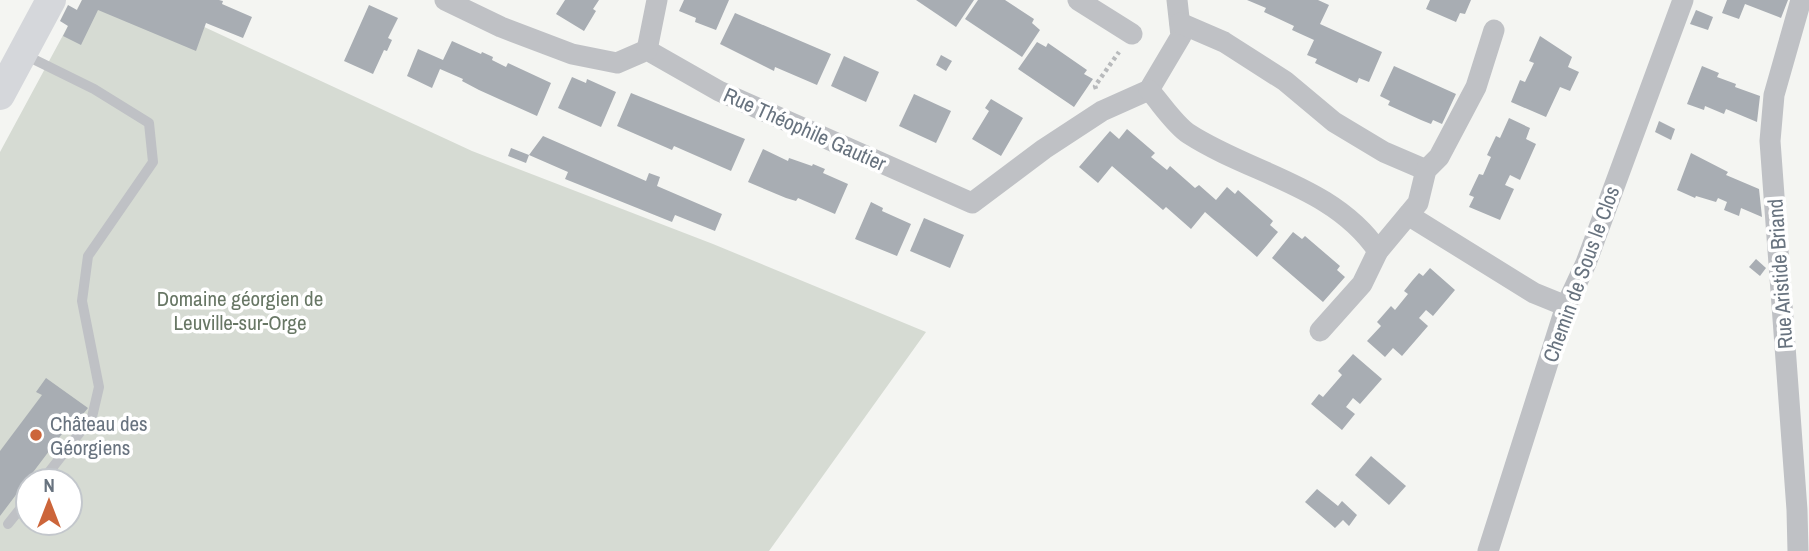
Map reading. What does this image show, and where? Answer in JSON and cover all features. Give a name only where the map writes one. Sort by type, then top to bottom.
[{"type":"street","points":[[0,96],[51,0]]},
{"type":"street","points":[[445,0],[501,27],[572,54],[617,62],[647,50],[657,0]]},
{"type":"street","points":[[1078,0],[1132,34]]},
{"type":"street","points":[[1177,0],[1181,36],[1149,90],[1186,132],[1310,192],[1366,233],[1378,251]]},
{"type":"street","name":"Chemin de Sous le Clos","points":[[1488,551],[1566,306],[1586,263],[1683,0]]},
{"type":"street","name":"Rue Aristide Briand","points":[[1798,551],[1770,141],[1774,95],[1801,0]]},
{"type":"street","points":[[1180,23],[1224,43],[1285,81],[1334,122],[1384,152],[1426,170]]},
{"type":"street","points":[[1320,331],[1362,284],[1378,251],[1419,203],[1426,170],[1439,157],[1476,87],[1493,30]]},
{"type":"street","name":"Rue Théophile Gautier","points":[[647,50],[719,91],[972,203],[1044,149],[1102,111],[1149,90]]},
{"type":"street","points":[[1408,215],[1534,293],[1566,306]]},
{"type":"lane","points":[[23,54],[94,89],[149,123],[153,162],[88,256],[82,302],[100,387],[92,417],[53,467]]},
{"type":"lane","points":[[8,524],[14,516]]},
{"type":"path","points":[[1102,111],[1096,86],[1132,34]]},
{"type":"green space","name":"Domaine géorgien de Leuville-sur-Orge","points":[[82,0],[146,0],[472,151],[713,244],[926,332],[769,551],[0,551],[0,152]]},
{"type":"building","points":[[82,0],[219,0],[223,1],[222,4],[252,17],[243,38],[206,23],[196,51],[98,10],[81,45],[63,36],[68,26],[60,21],[68,5],[77,10]]},
{"type":"building","points":[[565,0],[599,0],[584,31],[556,14]]},
{"type":"building","points":[[684,0],[729,0],[716,30],[695,22],[696,18],[679,11]]},
{"type":"building","points":[[916,0],[974,0],[956,27]]},
{"type":"building","points":[[978,0],[1005,0],[1034,19],[1032,23],[1040,30],[1022,57],[965,19]]},
{"type":"building","points":[[1247,0],[1318,0],[1329,5],[1320,24],[1382,52],[1369,82],[1359,78],[1357,83],[1315,63],[1317,59],[1307,55],[1314,40],[1292,30],[1294,26],[1264,12],[1266,8]]},
{"type":"building","points":[[1430,0],[1471,0],[1465,14],[1460,13],[1456,22],[1426,9]]},
{"type":"building","points":[[1727,0],[1788,0],[1781,18],[1745,4],[1739,19],[1722,13]]},
{"type":"building","points":[[369,5],[398,18],[388,38],[392,40],[387,51],[384,50],[373,74],[344,61]]},
{"type":"building","points":[[1696,10],[1713,17],[1708,30],[1690,24]]},
{"type":"building","points":[[735,13],[831,54],[817,85],[775,67],[774,71],[720,44]]},
{"type":"building","points":[[1540,36],[1572,57],[1568,67],[1579,72],[1570,91],[1560,87],[1546,117],[1511,102],[1520,80],[1525,82],[1534,63],[1529,61]]},
{"type":"building","points":[[452,41],[493,57],[492,60],[506,67],[508,63],[551,83],[537,116],[440,69],[432,88],[407,76],[418,49],[443,60]]},
{"type":"building","points":[[1037,42],[1046,47],[1048,43],[1087,70],[1084,74],[1093,79],[1074,107],[1018,69]]},
{"type":"building","points":[[941,55],[952,61],[946,71],[936,65]]},
{"type":"building","points":[[844,56],[879,72],[866,102],[831,86]]},
{"type":"building","points":[[1394,66],[1456,94],[1442,124],[1433,120],[1431,124],[1421,120],[1388,105],[1390,101],[1380,96]]},
{"type":"building","points":[[1702,66],[1719,73],[1717,77],[1736,84],[1735,87],[1760,96],[1757,122],[1726,109],[1724,114],[1705,106],[1704,110],[1687,104]]},
{"type":"building","points":[[572,77],[586,83],[587,79],[616,92],[601,127],[558,108]]},
{"type":"building","points":[[631,93],[745,139],[731,171],[674,146],[672,150],[617,126]]},
{"type":"building","points":[[914,94],[951,111],[936,143],[899,126]]},
{"type":"building","points":[[991,99],[1023,118],[1001,156],[972,139],[989,111],[985,108]]},
{"type":"building","points":[[1509,118],[1530,128],[1526,139],[1536,144],[1520,180],[1510,175],[1505,185],[1514,189],[1500,220],[1469,207],[1474,197],[1469,195],[1479,174],[1483,175],[1491,157],[1487,155],[1496,136],[1500,138]]},
{"type":"building","points":[[1659,121],[1675,129],[1671,140],[1655,132]]},
{"type":"building","points":[[1127,129],[1155,153],[1151,157],[1167,170],[1170,166],[1195,188],[1199,185],[1216,200],[1227,187],[1235,194],[1238,190],[1273,221],[1270,225],[1278,232],[1257,257],[1205,212],[1191,229],[1166,207],[1163,210],[1112,166],[1098,183],[1079,167],[1110,131],[1119,139]]},
{"type":"building","points":[[543,136],[646,181],[649,173],[660,177],[657,186],[722,214],[715,231],[675,215],[672,222],[565,179],[568,172],[529,155]]},
{"type":"building","points":[[511,148],[529,155],[526,163],[508,156]]},
{"type":"building","points":[[763,149],[788,161],[789,158],[812,166],[813,164],[825,169],[823,173],[848,184],[835,214],[798,198],[796,201],[786,198],[748,182]]},
{"type":"building","points":[[1691,153],[1728,172],[1726,175],[1759,189],[1762,217],[1741,208],[1739,216],[1724,210],[1727,202],[1718,198],[1716,202],[1696,196],[1695,198],[1677,190]]},
{"type":"building","points":[[871,202],[883,208],[882,211],[911,224],[897,256],[855,239]]},
{"type":"building","points":[[924,218],[964,235],[950,268],[910,251]]},
{"type":"building","points":[[1293,232],[1302,239],[1305,236],[1340,266],[1337,270],[1345,277],[1323,302],[1272,258]]},
{"type":"building","points":[[1756,259],[1766,268],[1760,276],[1749,267]]},
{"type":"building","points":[[1430,268],[1455,290],[1433,316],[1426,310],[1419,318],[1428,326],[1402,356],[1393,348],[1385,357],[1367,341],[1381,326],[1377,322],[1391,306],[1395,310],[1408,294],[1404,291],[1412,281],[1419,273],[1423,276]]},
{"type":"building","points":[[1353,354],[1382,379],[1360,404],[1353,398],[1346,407],[1355,414],[1342,430],[1311,404],[1319,394],[1323,397],[1342,375],[1338,371]]},
{"type":"building","name":"Château des Géorgiens","points":[[46,378],[88,408],[78,420],[74,418],[37,467],[14,467],[14,497],[0,516],[0,451],[42,395],[36,392]]},
{"type":"building","points":[[1371,456],[1406,486],[1389,505],[1355,475]]},
{"type":"building","points":[[1317,489],[1338,506],[1342,501],[1357,515],[1349,526],[1343,520],[1335,528],[1305,502]]},
{"type":"place","name":"Château des Géorgiens","points":[[36,435]]}]
